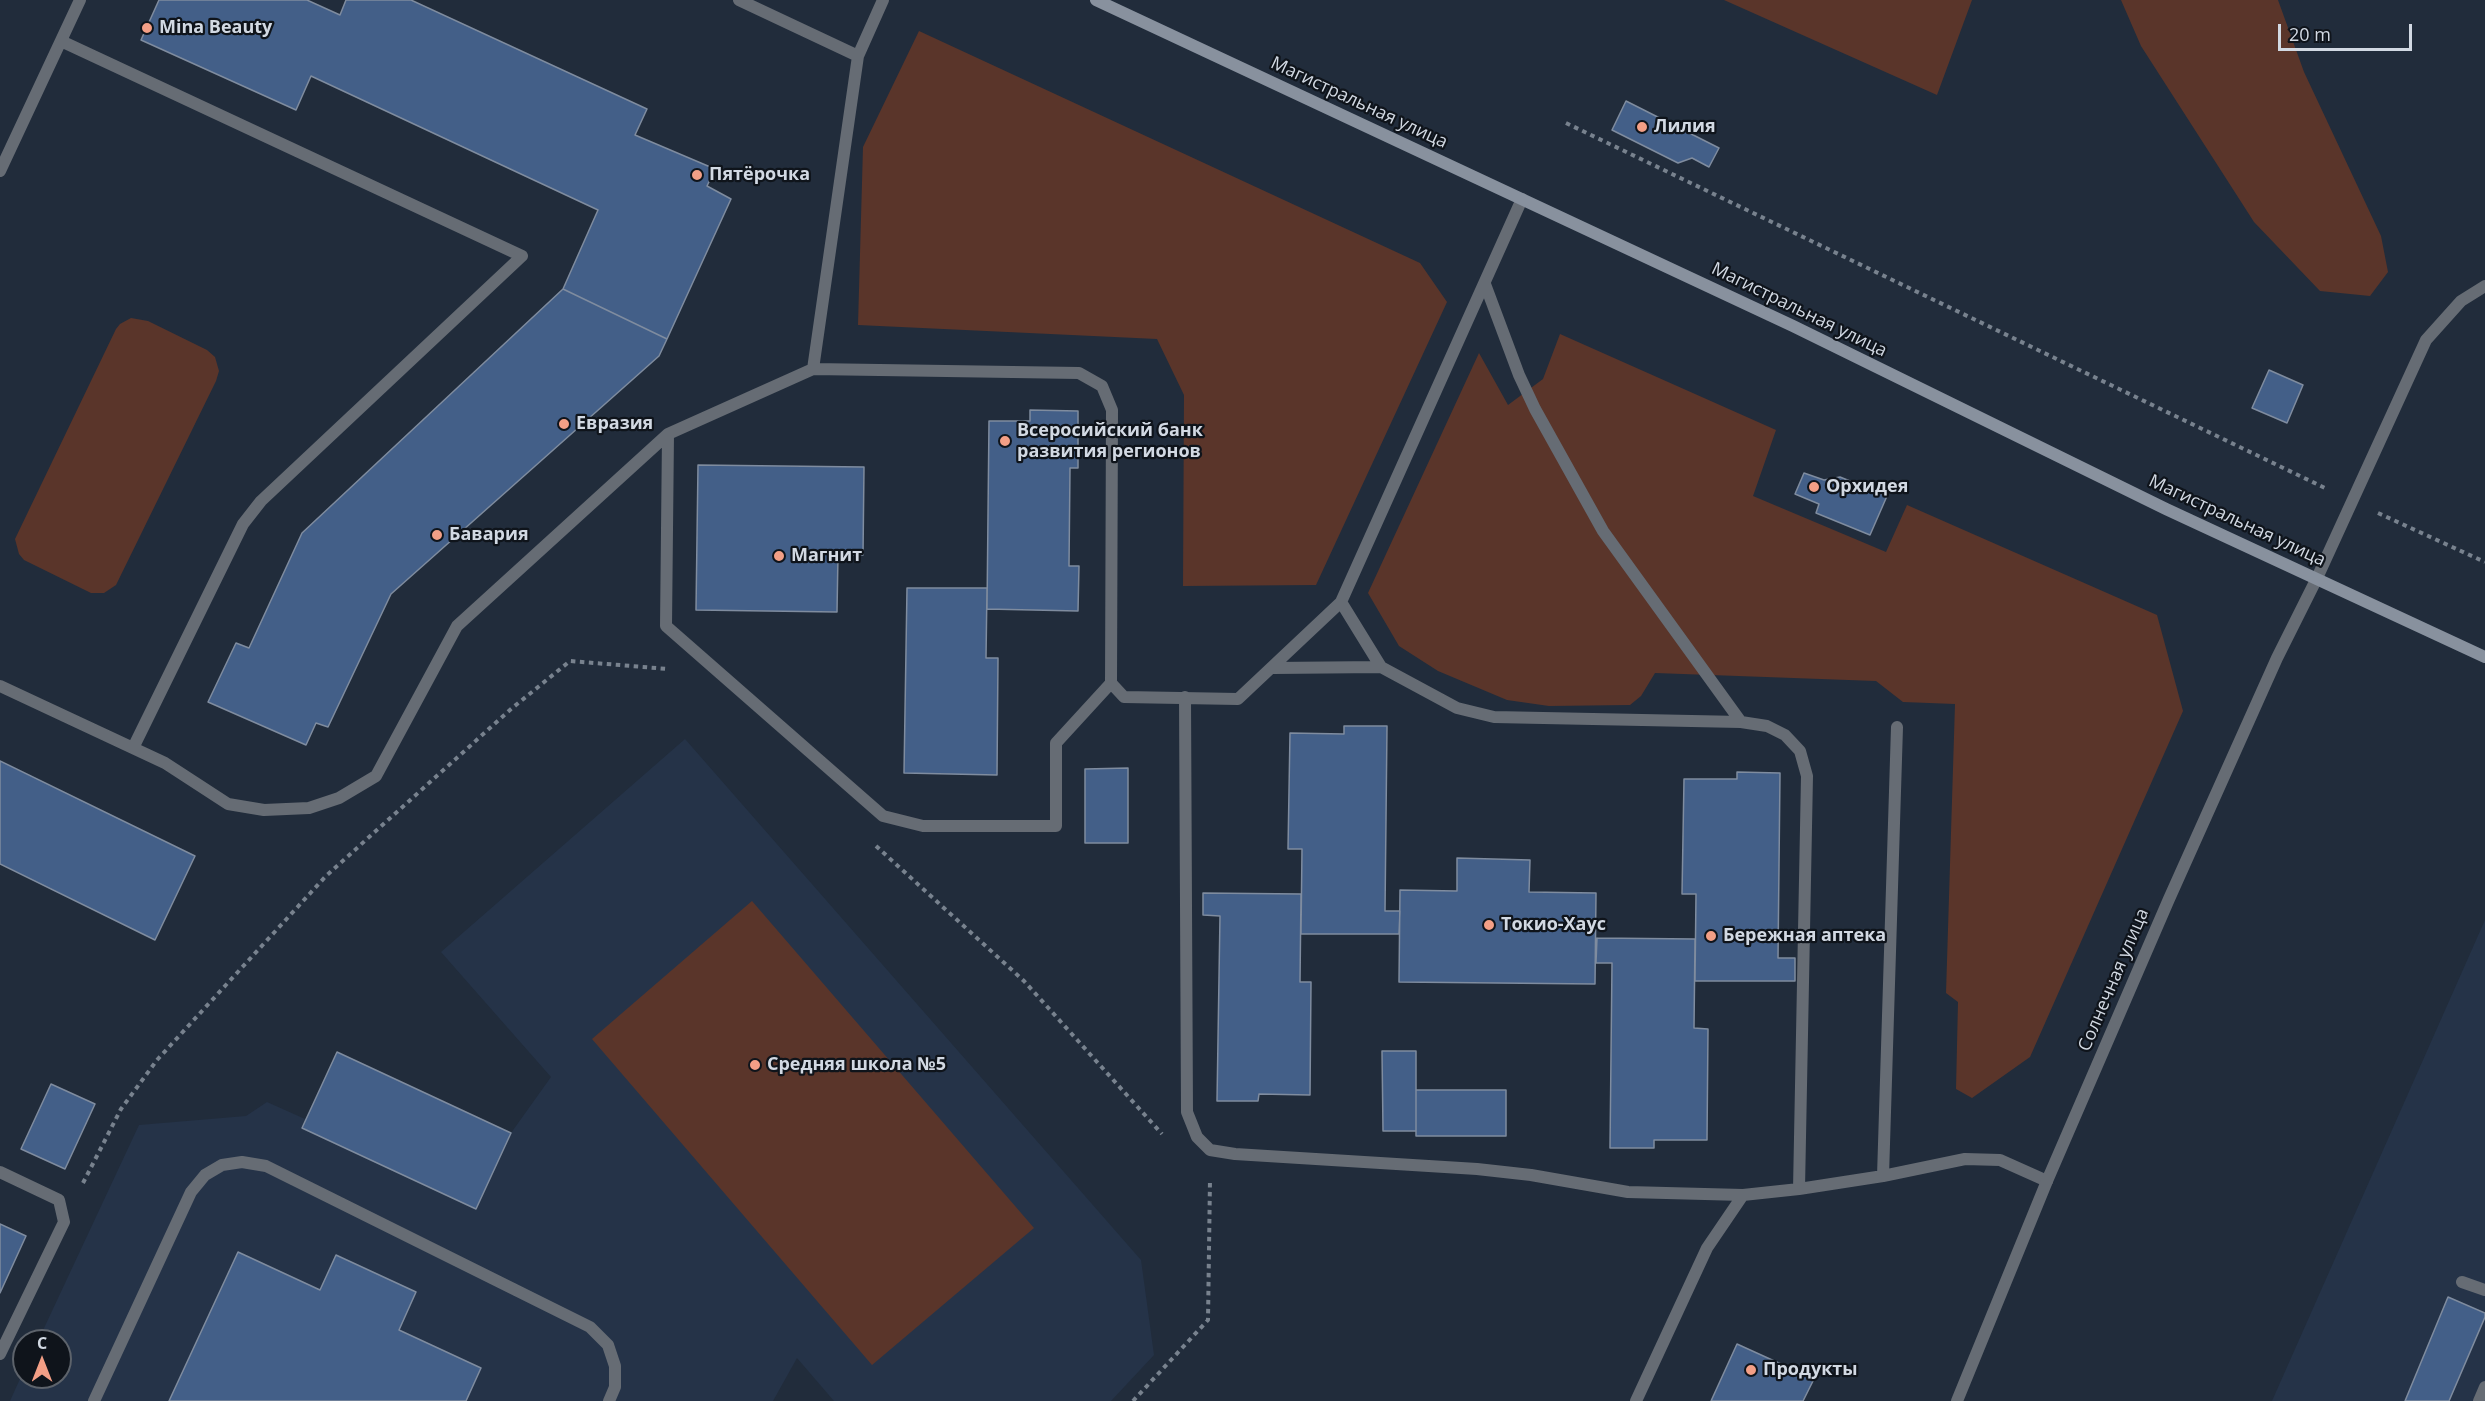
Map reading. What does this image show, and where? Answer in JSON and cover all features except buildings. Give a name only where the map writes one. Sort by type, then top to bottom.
[{"type":"main road","name":"Магистральная улица","points":[[1096,0],[1793,326],[2166,509],[2485,657]]},
{"type":"street","points":[[0,171],[80,0]]},
{"type":"street","points":[[739,0],[858,56]]},
{"type":"street","points":[[813,369],[858,56],[883,0]]},
{"type":"street","points":[[61,41],[522,256],[261,501],[243,524],[133,748]]},
{"type":"street","points":[[1111,683],[1124,697],[1238,699],[1341,602],[1522,199]]},
{"type":"street","points":[[1485,284],[1519,375],[1535,409],[1603,531],[1741,722]]},
{"type":"street","name":"Солнечная улица","points":[[1957,1401],[2048,1180],[2169,899],[2277,658],[2317,578],[2426,340],[2461,301],[2485,286]]},
{"type":"street","points":[[0,686],[165,763],[228,804],[264,810],[309,808],[339,798],[376,776],[457,626],[668,434],[813,369],[1079,373],[1102,386],[1112,410],[1111,683],[1056,743],[1056,826],[923,826],[883,816],[666,626],[668,434]]},
{"type":"street","points":[[1341,602],[1381,668]]},
{"type":"street","points":[[1273,668],[1381,668],[1457,708],[1494,717],[1741,722],[1767,726],[1785,735],[1800,751],[1807,776],[1799,1190]]},
{"type":"street","points":[[1185,697],[1186,1112],[1197,1137],[1210,1150],[1235,1154],[1531,1174],[1628,1192],[1743,1196],[1799,1190],[1965,1159],[2000,1160],[2048,1180]]},
{"type":"street","points":[[1882,1176],[1897,727]]},
{"type":"street","points":[[94,1401],[191,1192],[205,1174],[222,1165],[242,1162],[266,1166],[590,1328],[608,1345],[615,1366],[615,1387],[609,1401]]},
{"type":"street","points":[[0,1172],[59,1200],[64,1222],[0,1354]]},
{"type":"street","points":[[1636,1401],[1707,1248],[1743,1196]]},
{"type":"street","points":[[2462,1282],[2485,1290]]},
{"type":"street","points":[[2479,1401],[2485,1387]]},
{"type":"path","points":[[1566,123],[2353,501],[2485,562]]},
{"type":"path","points":[[64,1222],[121,1109],[157,1060],[326,876],[511,709],[570,662],[674,669]]},
{"type":"path","points":[[871,841],[1024,981],[1170,1143]]},
{"type":"path","points":[[1133,1401],[1208,1320],[1210,1150]]},
{"type":"path","points":[[1202,1176],[1209,1184]]},
{"type":"shaded area","points":[[1724,0],[1972,0],[1937,95]]},
{"type":"shaded area","points":[[2121,0],[2278,0],[2304,72],[2381,236],[2388,272],[2370,296],[2320,291],[2254,222],[2141,46]]},
{"type":"shaded area","points":[[919,31],[1420,263],[1447,302],[1316,585],[1183,586],[1184,395],[1157,339],[858,325],[863,147]]},
{"type":"shaded area","points":[[131,318],[148,321],[207,350],[215,357],[219,371],[116,585],[104,593],[91,593],[24,560],[19,554],[15,539],[116,329]]},
{"type":"shaded area","points":[[1560,334],[1776,430],[1753,496],[1886,552],[1907,505],[2157,615],[2183,711],[2030,1057],[1972,1098],[1956,1089],[1958,1002],[1946,993],[1955,704],[1903,702],[1876,681],[1655,673],[1641,696],[1630,705],[1549,706],[1507,700],[1438,671],[1399,646],[1368,593],[1479,353],[1508,405],[1543,379]]},
{"type":"shaded area","name":"Средняя школа №5","points":[[685,739],[1141,1260],[1154,1355],[1111,1401],[834,1401],[797,1358],[773,1401],[10,1401],[15,1389],[72,1389],[72,1329],[44,1329],[139,1125],[246,1116],[267,1102],[305,1119],[337,1052],[511,1133],[551,1077],[441,952]]},
{"type":"shaded area","points":[[752,901],[1034,1228],[872,1365],[592,1039]]},
{"type":"shaded area","points":[[2485,920],[2485,1401],[2272,1401]]},
{"type":"place","name":"Mina Beauty","points":[[147,28]]},
{"type":"place","name":"Лилия","points":[[1642,127]]},
{"type":"place","name":"Пятёрочка","points":[[697,175]]},
{"type":"place","name":"Евразия","points":[[564,424]]},
{"type":"place","name":"Всеросийский банк развития регионов","points":[[1005,441]]},
{"type":"place","name":"Орхидея","points":[[1814,487]]},
{"type":"place","name":"Бавария","points":[[437,535]]},
{"type":"place","name":"Магнит","points":[[779,556]]},
{"type":"place","name":"Токио-Хаус","points":[[1489,925]]},
{"type":"place","name":"Бережная аптека","points":[[1711,936]]},
{"type":"place","name":"Средняя школа №5","points":[[755,1065]]},
{"type":"place","name":"Продукты","points":[[1751,1370]]}]
